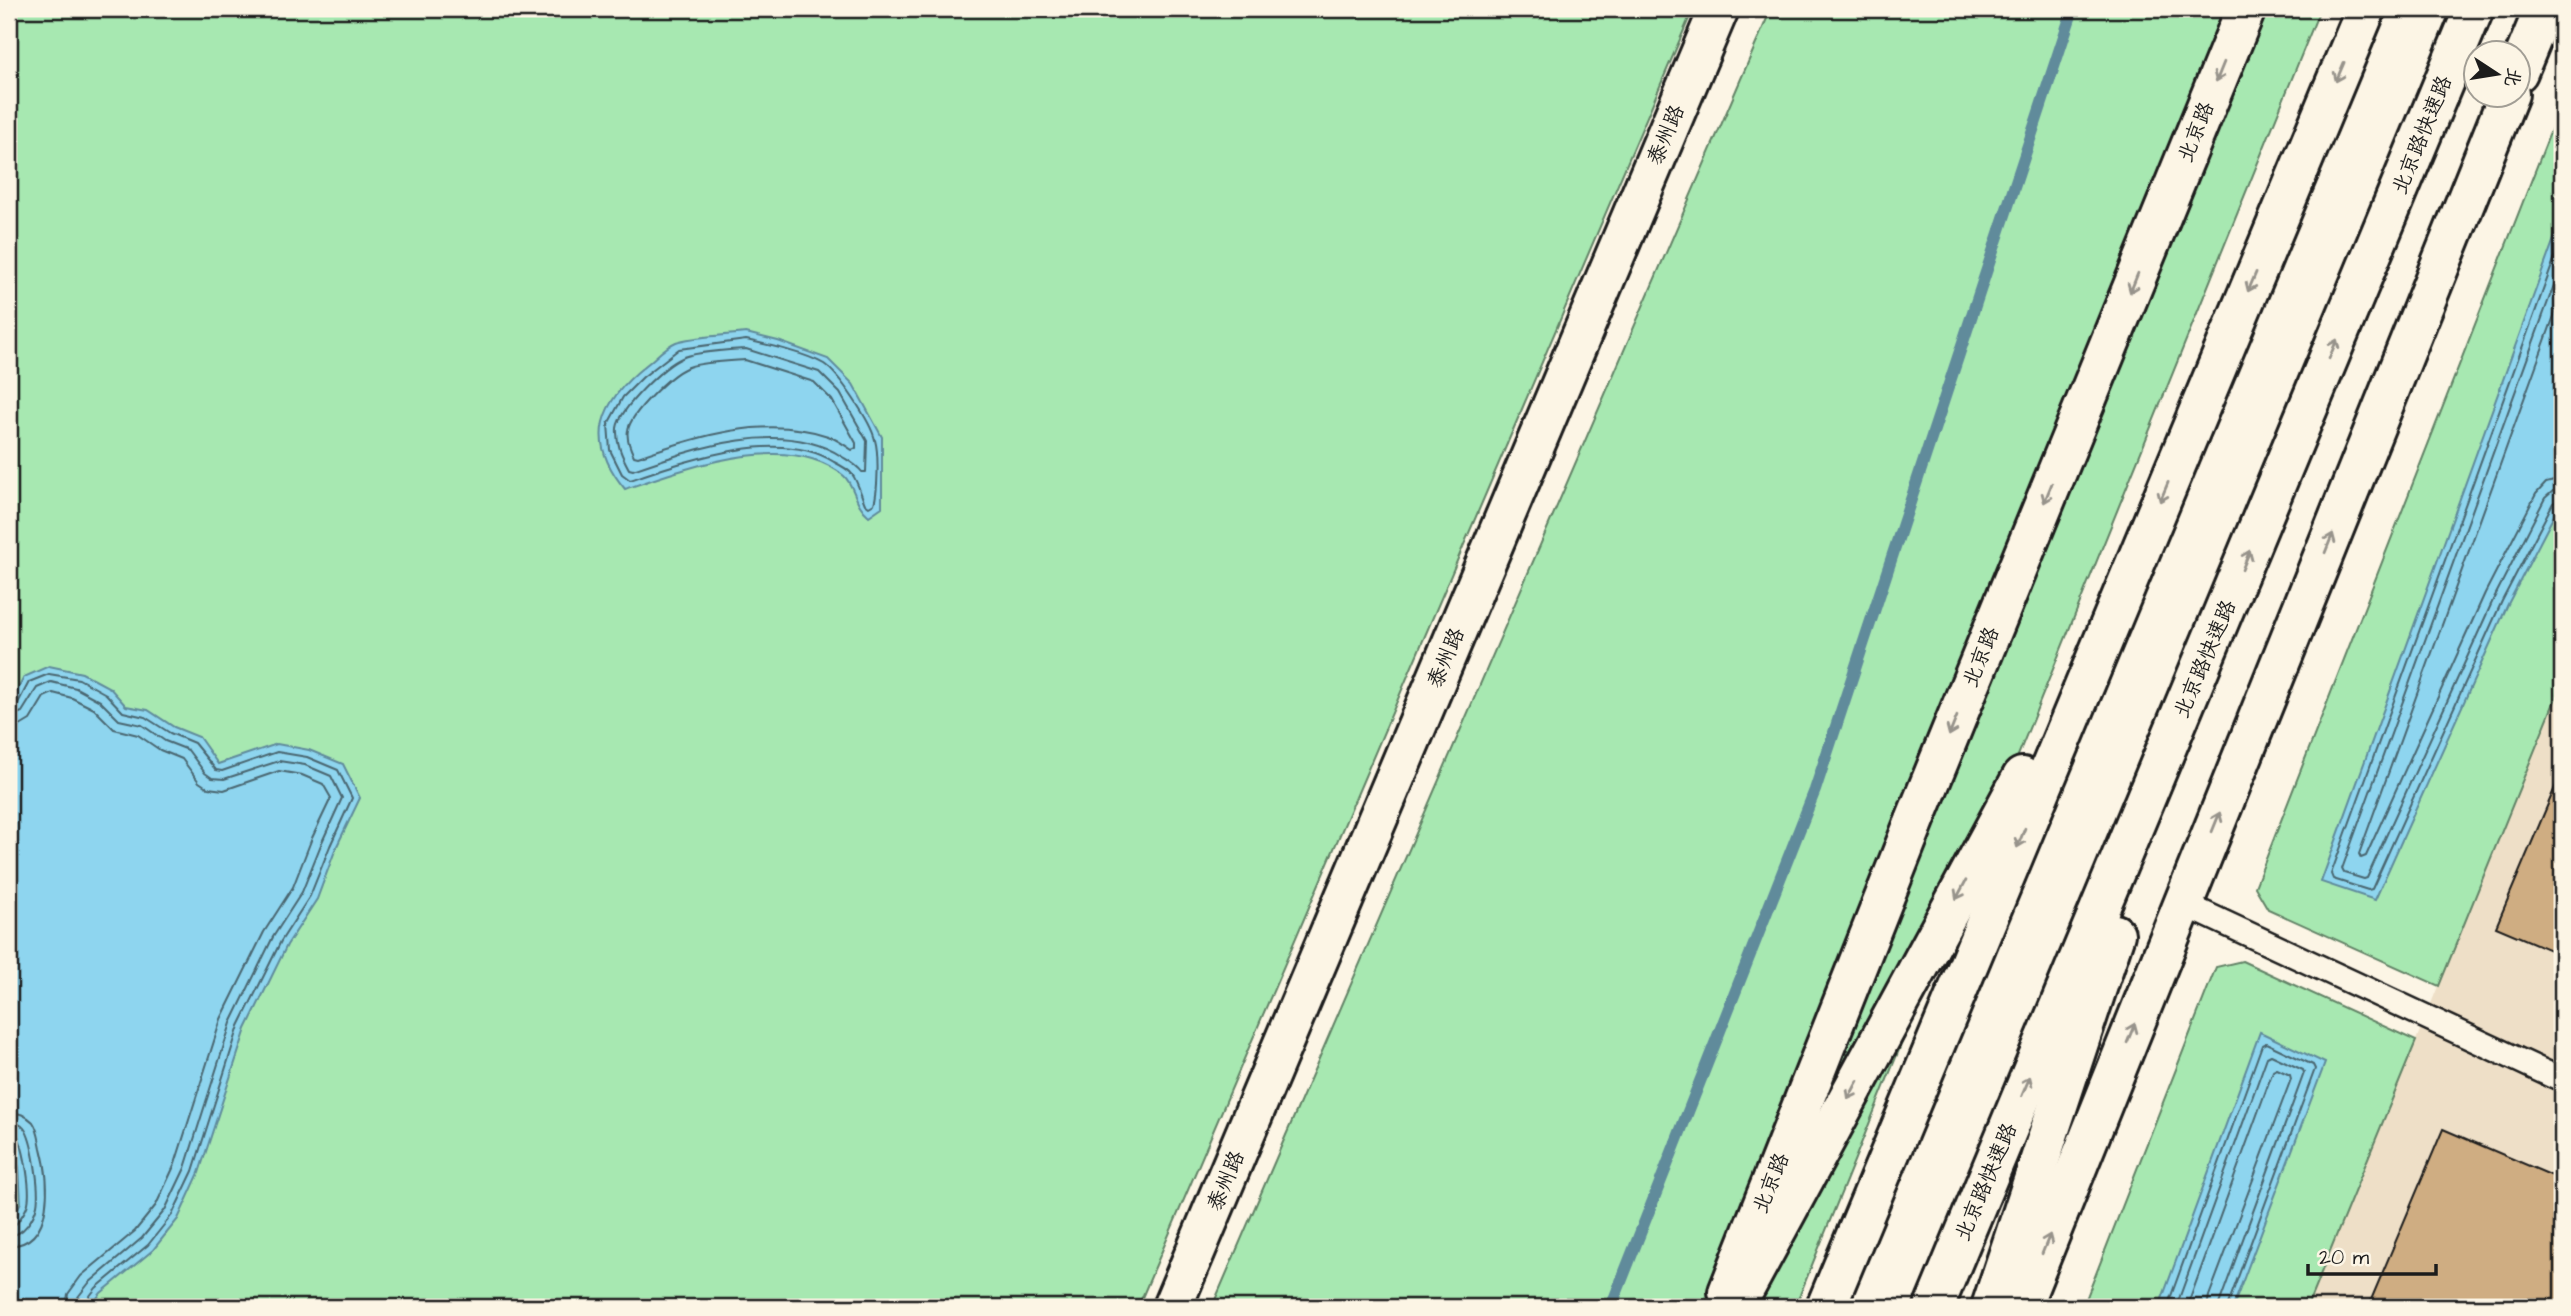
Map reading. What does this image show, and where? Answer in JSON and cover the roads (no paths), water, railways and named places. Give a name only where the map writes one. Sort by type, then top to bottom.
[{"type":"main road","name":"泰州路","points":[[1172,1307],[1719,9]]},
{"type":"main road","name":"北京路","points":[[1722,1307],[1917,815],[2246,9]]},
{"type":"main road","points":[[1826,1307],[2366,9]]},
{"type":"main road","name":"北京路快速路","points":[[1934,1307],[2474,9]]},
{"type":"main road","points":[[2532,38],[2544,9]]},
{"type":"main road","points":[[2021,1307],[2503,108]]},
{"type":"main road","points":[[1735,1307],[2122,593]]},
{"type":"main road","points":[[1991,1307],[2196,681]]},
{"type":"lane","points":[[2183,904],[2557,1078]]},
{"type":"water","points":[[2562,217],[2562,500],[2508,604],[2375,900],[2321,882]]},
{"type":"water","points":[[746,333],[828,359],[853,384],[882,437],[882,507],[869,516],[860,506],[844,476],[821,462],[795,455],[736,457],[676,472],[625,489],[612,471],[601,438],[608,408],[618,393],[664,349],[676,342]]},
{"type":"water","points":[[49,666],[82,673],[110,688],[126,706],[148,710],[174,727],[199,737],[218,764],[277,744],[309,750],[343,764],[360,798],[336,848],[317,899],[287,945],[246,1029],[199,1173],[178,1219],[153,1250],[101,1293],[90,1307],[9,1307],[9,1225],[21,1202],[19,1168],[9,1127],[9,707],[24,677]]},
{"type":"water","points":[[2260,1032],[2325,1063],[2233,1307],[2159,1307]]},
{"type":"waterway","points":[[1611,1307],[1815,790],[2073,9]]}]
